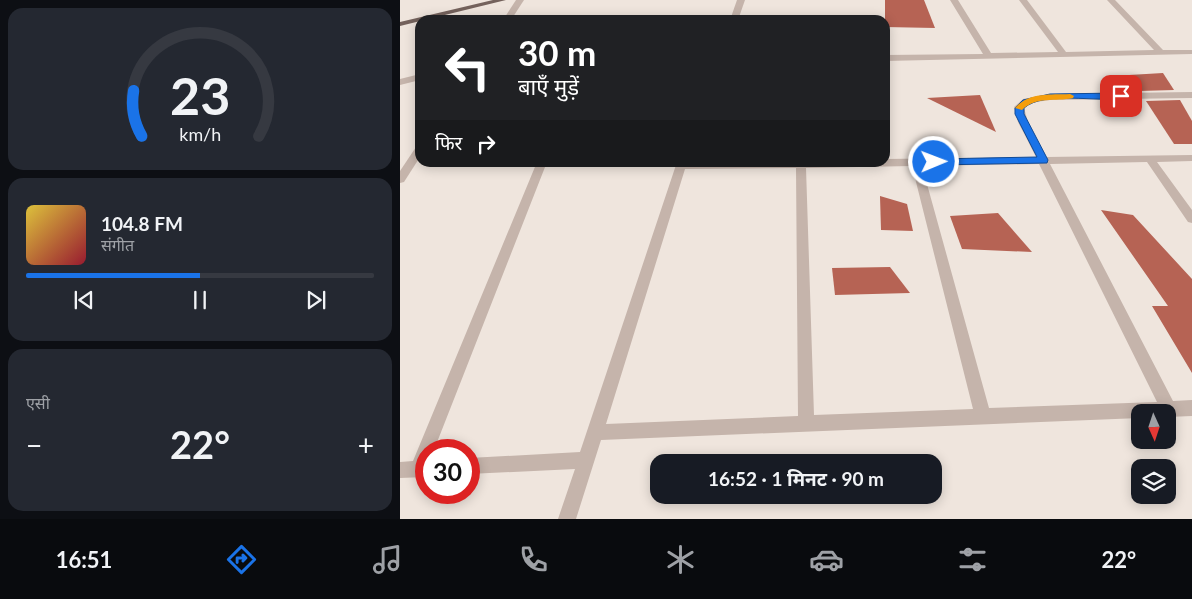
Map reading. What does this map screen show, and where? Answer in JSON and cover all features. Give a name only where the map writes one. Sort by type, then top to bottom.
[{"type":"main road","points":[[438,15],[502,0]]},
{"type":"main road","points":[[400,24],[415,20]]},
{"type":"street","points":[[510,15],[520,0]]},
{"type":"street","points":[[736,15],[741,0]]},
{"type":"street","points":[[954,0],[989,57]]},
{"type":"street","points":[[1023,0],[1064,54]]},
{"type":"street","points":[[1110,0],[1160,52]]},
{"type":"street","points":[[890,58],[1192,52]]},
{"type":"street","points":[[400,82],[415,78]]},
{"type":"street","points":[[1166,404],[1020,114],[1019,108],[1026,102],[1050,97],[1192,95]]},
{"type":"street","points":[[400,179],[415,156]]},
{"type":"street","points":[[1149,158],[1192,219]]},
{"type":"street","points":[[890,162],[1192,158]]},
{"type":"street","points":[[916,162],[982,416]]},
{"type":"street","points":[[434,439],[540,167]]},
{"type":"street","points":[[567,519],[680,167]]},
{"type":"street","points":[[801,167],[806,424]]},
{"type":"street","points":[[1176,409],[1192,408]]},
{"type":"street","points":[[596,432],[1131,410]]},
{"type":"street","points":[[480,465],[586,460]]},
{"type":"street","points":[[400,470],[415,469]]},
{"type":"building","points":[[885,0],[924,0],[935,28],[890,27],[890,15],[885,15]]},
{"type":"building","points":[[1163,73],[1174,90],[1139,91],[1129,75]]},
{"type":"building","points":[[980,95],[996,132],[927,98]]},
{"type":"building","points":[[1180,100],[1192,121],[1192,144],[1174,144],[1146,101]]},
{"type":"building","points":[[880,196],[907,204],[913,231],[881,230]]},
{"type":"building","points":[[1101,210],[1133,215],[1192,279],[1192,373],[1152,306],[1168,306]]},
{"type":"building","points":[[998,213],[1032,252],[962,249],[950,216]]},
{"type":"building","points":[[890,267],[910,293],[835,295],[832,268]]},
{"type":"slow traffic","points":[[1019,108],[1026,102],[1036,98],[1070,96]]},
{"type":"route","points":[[934,162],[1043,160],[1020,114],[1019,108],[1026,102],[1036,98],[1050,97],[1121,96]]}]
